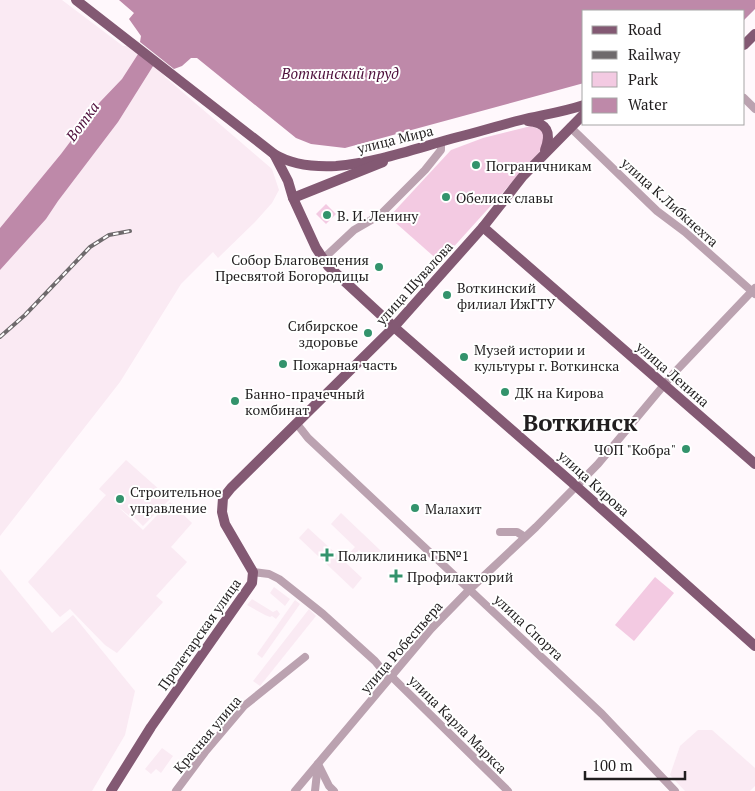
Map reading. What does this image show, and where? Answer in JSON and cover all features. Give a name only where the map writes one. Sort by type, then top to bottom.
[{"type":"main road","points":[[76,0],[274,154]]},
{"type":"main road","points":[[745,44],[755,34]]},
{"type":"main road","name":"улица Мира","points":[[274,154],[283,159],[298,163],[335,166],[414,150],[522,120],[565,112],[582,106]]},
{"type":"main road","points":[[544,154],[582,116]]},
{"type":"main road","points":[[522,120],[535,122],[546,128],[549,140],[544,154]]},
{"type":"main road","points":[[293,198],[414,150]]},
{"type":"main road","name":"улица Кирова","points":[[274,154],[288,181],[293,198],[316,248],[338,276],[755,646]]},
{"type":"main road","name":"улица Шувалова","points":[[297,424],[394,327],[483,227],[506,197],[544,154]]},
{"type":"main road","name":"улица Ленина","points":[[483,227],[755,464]]},
{"type":"main road","name":"Пролетарская улица","points":[[111,791],[152,727],[251,585],[253,572],[226,524],[222,512],[223,498],[297,424]]},
{"type":"street","points":[[745,99],[755,109]]},
{"type":"street","name":"улица К.Либкнехта","points":[[570,127],[657,211],[685,232],[754,291]]},
{"type":"street","points":[[323,259],[354,230],[380,215],[425,170],[441,150],[440,142]]},
{"type":"street","name":"улица Робеспьера","points":[[295,791],[431,629],[598,464],[664,385],[754,291]]},
{"type":"street","name":"улица Спорта","points":[[297,424],[308,438],[602,714],[675,791]]},
{"type":"street","points":[[500,532],[517,532],[525,537]]},
{"type":"street","name":"улица Карла Маркса","points":[[253,572],[269,574],[279,579],[331,621],[375,661],[508,791]]},
{"type":"street","name":"Красная улица","points":[[176,791],[205,752],[244,706],[305,657]]},
{"type":"street","points":[[315,791],[318,764]]},
{"type":"street","points":[[318,764],[329,786],[334,791]]},
{"type":"shaded area","points":[[0,0],[62,0],[123,46],[133,46],[158,65],[165,77],[272,169],[279,190],[272,203],[255,222],[218,258],[213,252],[181,284],[120,382],[0,536]]},
{"type":"shaded area","points":[[126,460],[170,499],[143,526],[133,516],[132,518],[116,505],[143,530],[170,502],[192,523],[171,547],[187,562],[156,596],[163,602],[117,653],[105,645],[70,609],[60,617],[28,582],[106,495],[99,489]]},
{"type":"shaded area","name":"Поликлиника ГБ№1","points":[[341,513],[381,551],[371,561],[359,550],[346,563],[362,578],[353,589],[299,538],[308,528],[343,560],[355,547],[331,524]]},
{"type":"shaded area","points":[[0,569],[52,633],[73,615],[135,691],[125,735],[92,791],[0,791]]},
{"type":"shaded area","points":[[274,587],[290,599],[285,606],[270,593]]},
{"type":"shaded area","points":[[252,599],[273,612],[277,610],[280,614],[276,619],[265,615],[247,605]]},
{"type":"shaded area","points":[[295,600],[300,604],[262,658],[257,654]]},
{"type":"shaded area","points":[[309,609],[316,616],[260,686],[253,681]]},
{"type":"shaded area","points":[[698,730],[712,730],[755,768],[755,786],[750,791],[685,791],[670,775],[680,746]]},
{"type":"shaded area","points":[[198,739],[205,745],[182,771],[177,767]]},
{"type":"shaded area","points":[[162,748],[173,756],[161,773],[156,769],[151,774],[145,769]]},
{"type":"green space","points":[[531,126],[546,132],[544,147],[440,262],[389,217],[451,150],[483,138]]},
{"type":"green space","points":[[326,204],[336,214],[326,224],[316,214]]},
{"type":"green space","points":[[655,577],[674,593],[634,641],[615,625]]},
{"type":"water","name":"Воткинский пруд","points":[[119,0],[755,0],[755,9],[745,19],[745,10],[582,10],[582,84],[345,148],[311,144],[296,138],[197,58],[191,58],[182,66],[174,69],[140,42],[141,36],[129,19],[134,13]]},
{"type":"water","points":[[140,51],[155,63],[118,122],[46,219],[0,270],[0,228],[61,154],[100,102],[122,79]]},
{"type":"railway","points":[[0,337],[25,315],[90,247],[109,235],[130,231]]},
{"type":"place","name":"Пограничникам","points":[[476,165]]},
{"type":"place","name":"Обелиск славы","points":[[446,197]]},
{"type":"place","name":"В. И. Ленину","points":[[327,215]]},
{"type":"place","name":"Собор Благовещения Пресвятой Богородицы","points":[[379,267]]},
{"type":"place","name":"Воткинский филиал ИжГТУ","points":[[447,295]]},
{"type":"place","name":"Сибирское здоровье","points":[[368,333]]},
{"type":"place","name":"Музей истории и культуры г. Воткинска","points":[[464,357]]},
{"type":"place","name":"Пожарная часть","points":[[283,364]]},
{"type":"place","name":"ДК на Кирова","points":[[505,392]]},
{"type":"place","name":"Банно-прачечный комбинат","points":[[235,401]]},
{"type":"place","name":"ЧОП \"Кобра\"","points":[[686,449]]},
{"type":"place","name":"Строительное управление","points":[[120,499]]},
{"type":"place","name":"Малахит","points":[[415,508]]},
{"type":"place","name":"Поликлиника ГБ№1","points":[[327,555]]},
{"type":"place","name":"Профилакторий","points":[[396,576]]},
{"type":"district","name":"Воткинск","points":[[580,422]]},
{"type":"water label","name":"Вотка","points":[[82,121]]}]
